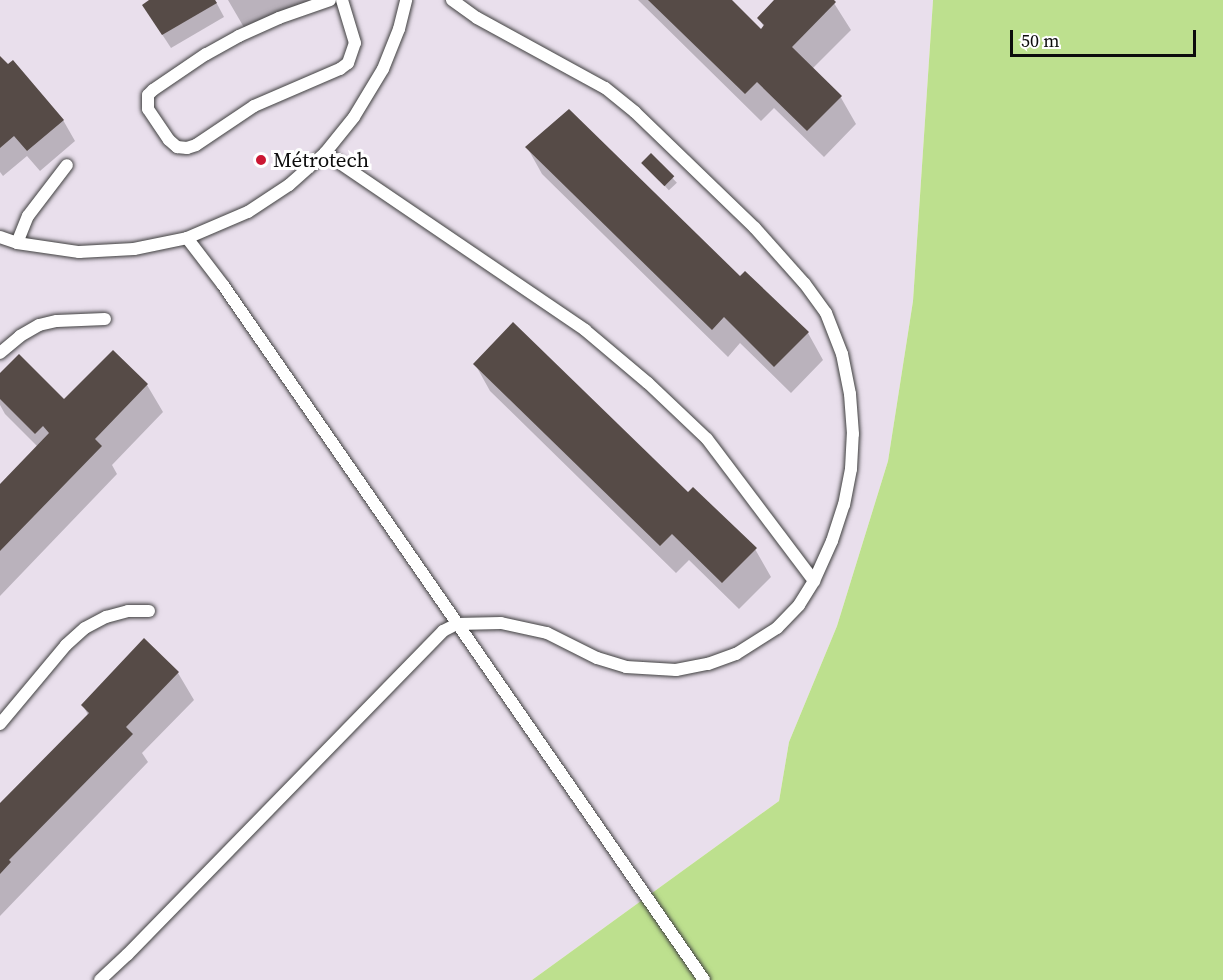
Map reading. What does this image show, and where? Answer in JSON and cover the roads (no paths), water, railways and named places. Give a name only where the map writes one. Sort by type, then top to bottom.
[{"type":"lane","points":[[330,0],[239,36],[206,54],[153,90],[148,95],[148,109],[169,140],[177,147],[187,148],[196,145],[254,106],[340,69],[348,63],[355,43],[342,0]]},
{"type":"lane","points":[[0,237],[17,243],[79,252],[134,249],[187,238],[248,212],[289,185],[325,153],[354,117],[383,69],[399,29],[406,0]]},
{"type":"lane","points":[[100,980],[127,956],[443,631],[457,624],[474,622],[526,626],[548,633],[597,658],[626,668],[676,670],[708,664],[758,642],[799,605],[814,581],[844,505],[852,446],[850,394],[842,354],[826,313],[804,283],[755,228],[635,111],[597,83],[477,18],[452,0]]},
{"type":"lane","points":[[325,153],[585,330],[648,383],[706,439],[814,581]]},
{"type":"lane","points":[[17,243],[28,216],[67,165]]},
{"type":"lane","points":[[187,238],[224,285],[704,980]]},
{"type":"lane","points":[[0,353],[20,336],[39,325],[57,321],[105,319]]},
{"type":"lane","points":[[0,724],[66,645],[85,628],[106,617],[128,611],[149,611]]},
{"type":"place","name":"Métrotech","points":[[261,160]]}]
